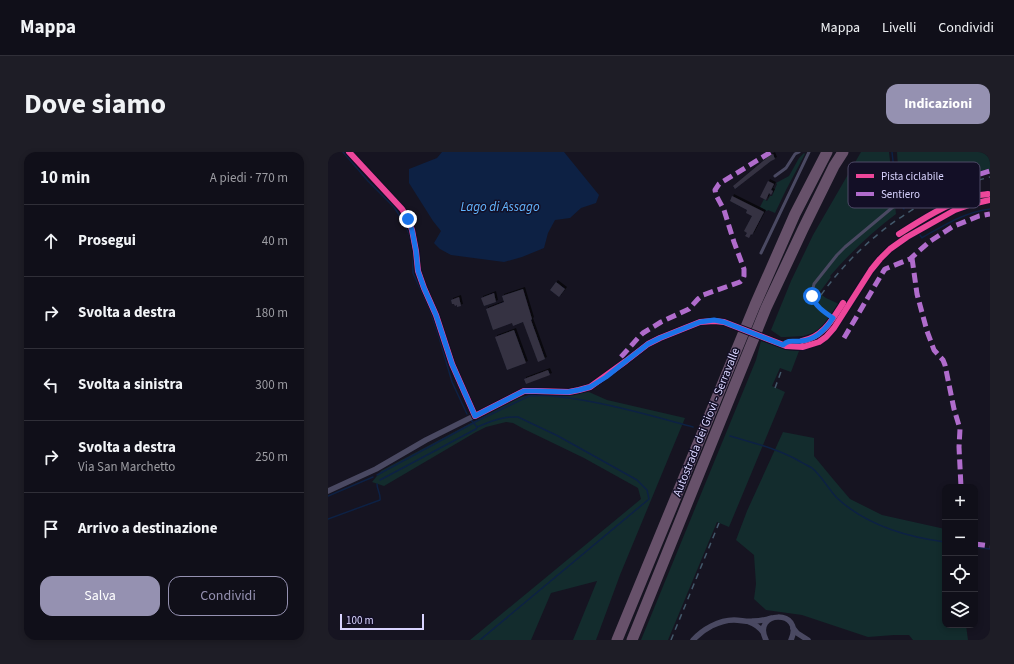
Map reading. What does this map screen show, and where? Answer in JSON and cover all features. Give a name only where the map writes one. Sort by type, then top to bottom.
[{"type":"highway","name":"Autostrada dei Giovi - Serravalle","points":[[617,640],[758,298],[795,214],[827,152]]},
{"type":"highway","name":"Autostrada dei Giovi - Serravalle","points":[[632,640],[766,308],[827,180],[843,152]]},
{"type":"street","points":[[980,202],[990,200]]},
{"type":"street","points":[[328,491],[376,470],[426,440],[524,391],[568,392],[590,387],[606,377],[648,344],[700,322],[714,320],[724,322],[783,345],[798,347],[819,342],[831,333],[871,270],[880,259],[907,237],[961,208]]},
{"type":"street","points":[[743,621],[760,621],[776,617],[785,618],[789,620],[797,633],[808,640]]},
{"type":"street","points":[[765,640],[763,632],[765,624],[771,618]]},
{"type":"street","points":[[693,640],[704,630],[713,625],[733,620],[753,623],[763,632]]},
{"type":"street","points":[[791,640],[794,632],[793,628]]},
{"type":"lane","points":[[349,152],[402,209],[408,219],[412,230],[418,271],[436,315],[452,364],[475,416]]},
{"type":"lane","points":[[775,176],[786,168],[795,154],[799,152]]},
{"type":"lane","points":[[761,253],[809,152]]},
{"type":"lane","points":[[839,322],[820,308],[814,300],[812,296],[814,284],[845,247],[892,208]]},
{"type":"green space","points":[[861,152],[889,152],[890,162],[855,162]]},
{"type":"green space","points":[[897,152],[990,152],[990,171],[980,174],[980,162],[898,162]]},
{"type":"green space","points":[[804,153],[805,154],[775,213],[760,207],[764,199],[767,201],[770,196],[772,196],[777,184],[776,183],[789,176],[799,158]]},
{"type":"green space","points":[[848,174],[848,208],[895,208],[896,214],[870,235],[845,259],[830,276],[831,277],[819,293],[839,304],[825,326],[819,331],[803,336],[781,337],[771,330],[791,281],[813,235]]},
{"type":"green space","points":[[761,341],[787,350],[799,351],[791,372],[780,368],[772,386],[785,392],[729,527],[717,522],[668,640],[641,640],[756,360]]},
{"type":"green space","points":[[589,392],[607,400],[685,418],[620,575],[596,640],[573,640],[597,581],[551,593],[531,640],[470,640],[641,499],[638,488],[584,458],[513,423],[506,422],[486,427],[476,432],[384,486],[372,482],[381,471],[518,398],[536,393],[569,394]]},
{"type":"green space","points":[[783,432],[814,438],[814,456],[850,499],[882,515],[942,528],[942,628],[966,628],[968,640],[913,640],[909,635],[868,637],[802,615],[766,610],[754,599],[756,584],[754,555],[736,540],[747,511]]},
{"type":"water","name":"Lago di Assago","points":[[442,152],[564,152],[599,195],[596,203],[581,208],[570,218],[555,220],[548,233],[544,248],[522,257],[504,262],[451,255],[440,249],[434,243],[441,231],[409,183],[409,169],[437,158]]},
{"type":"building","points":[[773,154],[775,159],[735,189],[733,186]]},
{"type":"building","points":[[768,181],[774,184],[771,190],[773,191],[771,195],[769,193],[766,200],[760,197]]},
{"type":"building","points":[[732,196],[764,212],[749,238],[745,236],[747,233],[744,231],[752,216],[746,213],[747,210],[730,201]]},
{"type":"building","points":[[556,282],[565,289],[559,297],[550,290]]},
{"type":"building","points":[[523,289],[532,319],[531,320],[545,359],[538,362],[523,322],[513,326],[512,323],[493,330],[486,309],[504,302],[502,296]]},
{"type":"building","points":[[494,293],[496,302],[484,306],[481,298]]},
{"type":"building","points":[[459,297],[461,306],[457,307],[457,305],[455,306],[452,304],[451,300]]},
{"type":"building","points":[[514,330],[526,363],[507,370],[495,337]]},
{"type":"building","points":[[548,370],[550,375],[526,384],[524,379]]},
{"type":"waterway","points":[[343,152],[368,181],[394,207],[405,224],[413,247],[413,273],[430,310],[452,382],[467,414]]},
{"type":"waterway","points":[[892,152],[893,162]]},
{"type":"waterway","points":[[920,235],[922,238],[964,216],[990,209]]},
{"type":"waterway","points":[[377,475],[475,422],[529,396],[556,396],[596,402],[693,427]]},
{"type":"waterway","points":[[477,427],[502,418],[518,417],[558,436],[637,480],[647,490],[649,499],[480,640]]},
{"type":"waterway","points":[[380,480],[476,429],[477,427],[471,420]]},
{"type":"waterway","points":[[730,436],[775,450],[793,457],[811,467],[816,471],[837,498],[861,516],[902,533],[942,542]]},
{"type":"waterway","points":[[328,496],[373,477]]},
{"type":"waterway","points":[[328,519],[380,500],[377,484]]},
{"type":"waterway","points":[[978,547],[990,549]]},
{"type":"railway","points":[[980,180],[990,177]]},
{"type":"railway","points":[[821,295],[837,274],[855,255],[895,221],[915,208]]},
{"type":"railway","points":[[775,388],[782,369]]},
{"type":"railway","points":[[671,640],[719,523]]},
{"type":"marked path","points":[[621,357],[643,333],[661,322],[689,309],[703,295],[740,282],[743,279],[744,269],[724,210],[715,190],[719,184],[771,152]]},
{"type":"marked path","points":[[980,174],[990,171]]},
{"type":"marked path","points":[[844,338],[885,269],[910,259],[929,242],[952,227],[979,216],[990,214]]},
{"type":"marked path","points":[[912,258],[917,294],[927,331],[934,350],[943,360],[945,365],[954,409],[960,429],[959,447],[961,484]]},
{"type":"marked path","points":[[978,544],[990,546]]},
{"type":"cycle path","points":[[349,152],[402,209],[408,219],[412,230],[418,271],[436,315],[452,364],[475,416],[524,391],[569,392],[590,387],[648,344],[700,322],[724,322],[786,346],[803,347],[819,342],[834,328],[871,270],[890,249],[907,237],[961,208]]},
{"type":"cycle path","points":[[980,195],[988,194]]},
{"type":"cycle path","points":[[980,202],[990,200]]},
{"type":"cycle path","points":[[899,234],[942,208]]},
{"type":"cycle path","points":[[802,341],[816,336],[821,332],[831,321],[843,303]]},
{"type":"route","points":[[408,219],[412,230],[418,271],[436,315],[452,364],[475,416],[524,391],[568,392],[590,387],[606,377],[648,344],[700,322],[714,320],[724,322],[783,345],[787,341],[801,341],[809,339],[822,332],[833,318],[816,304],[812,296]]}]
